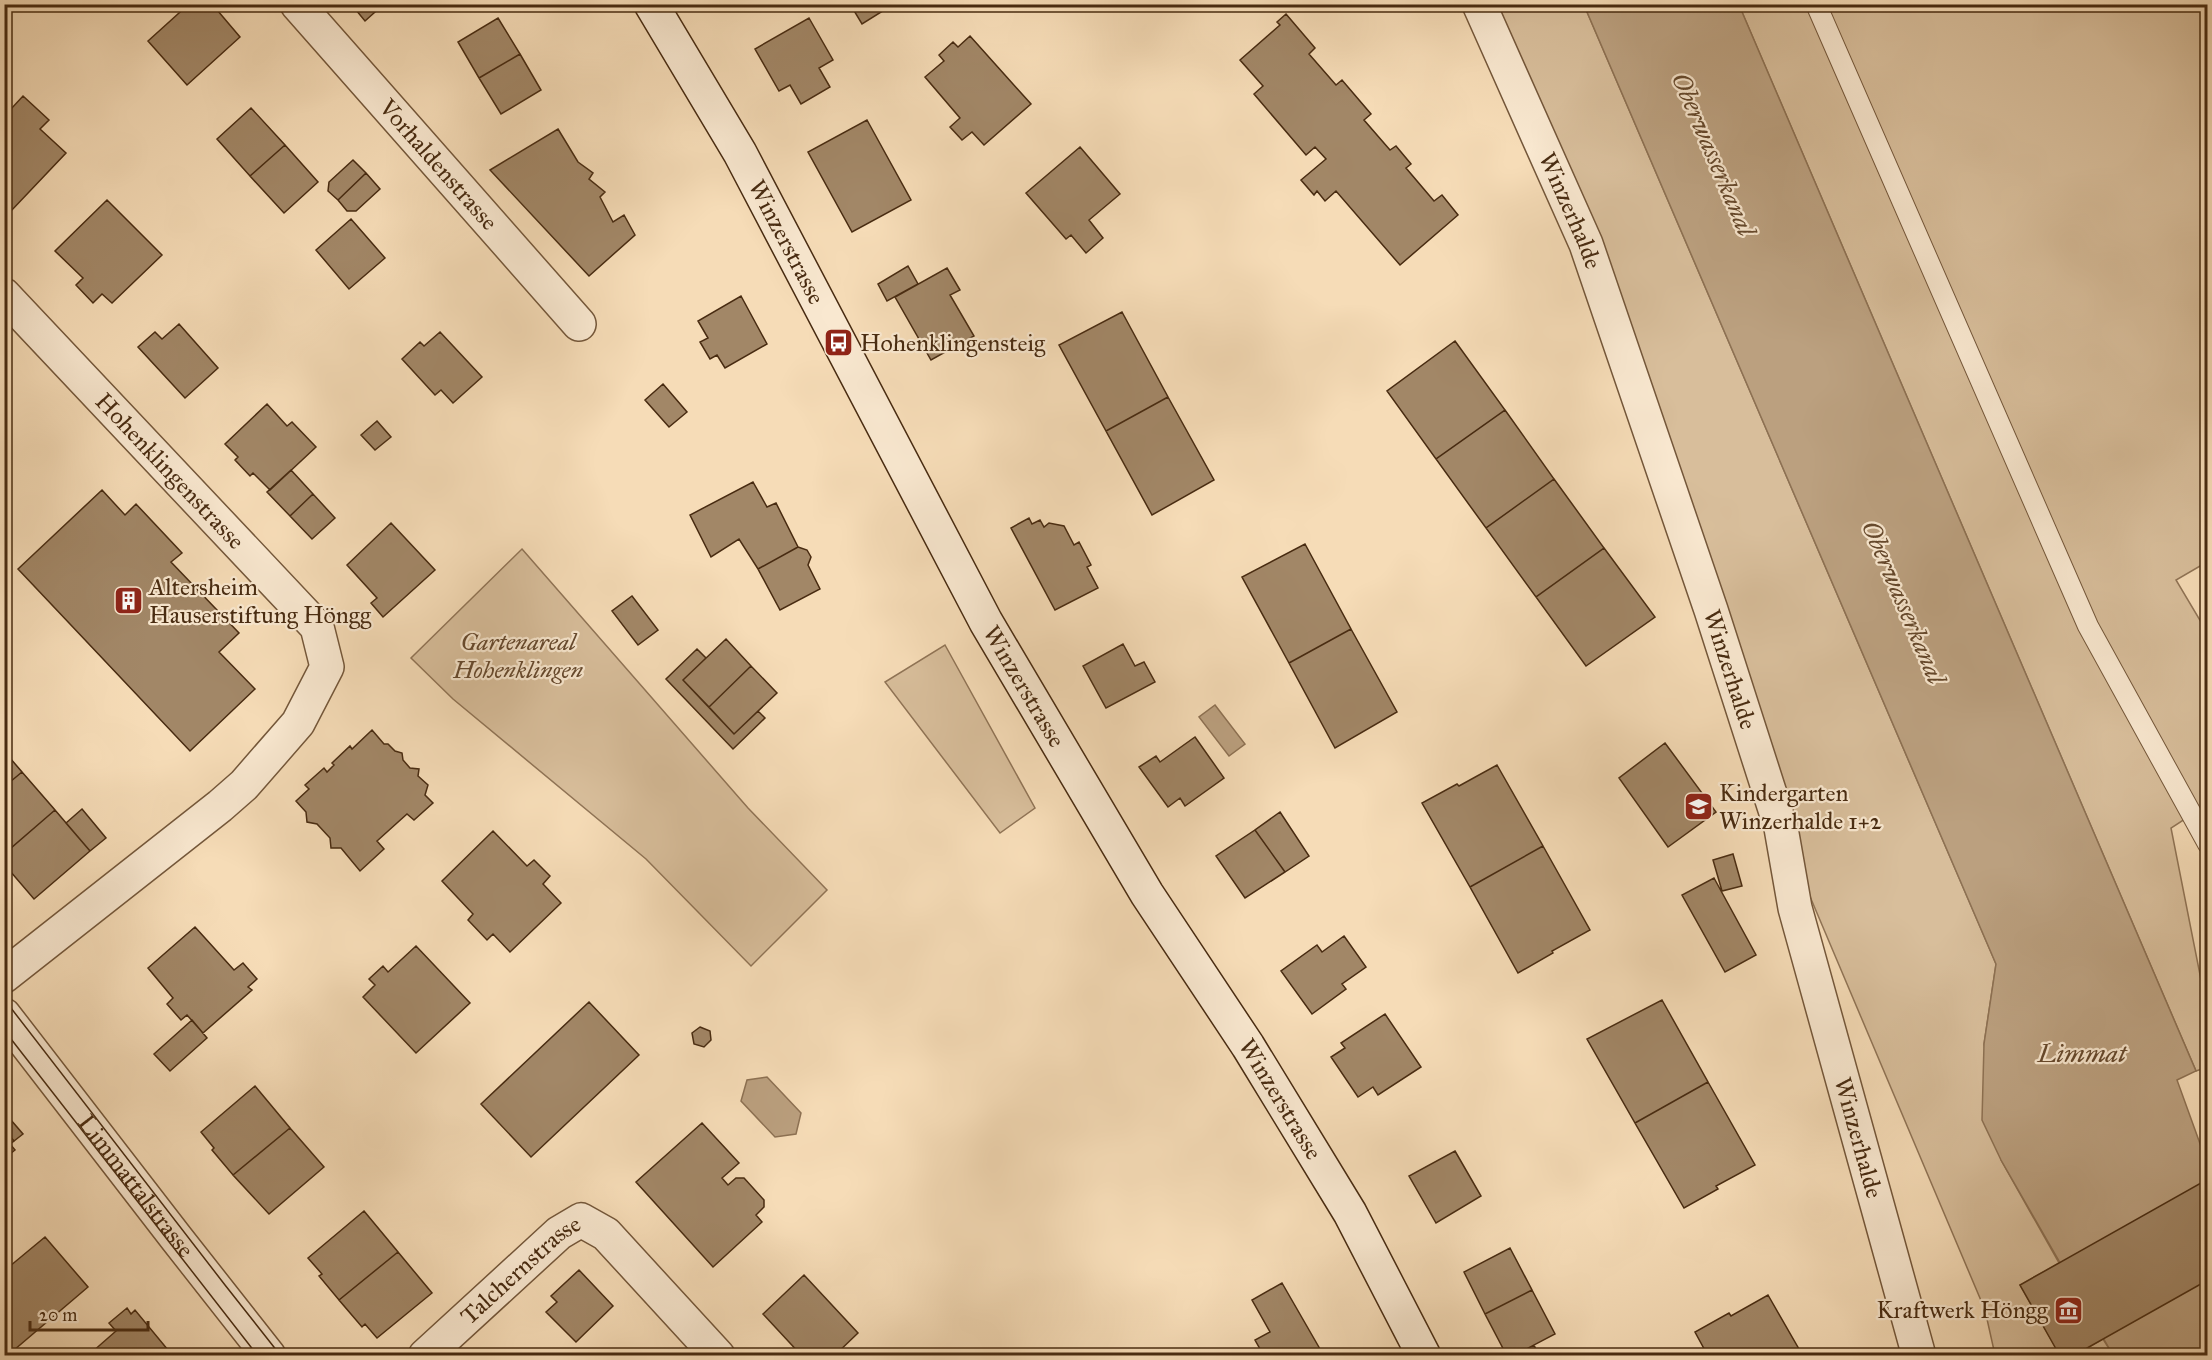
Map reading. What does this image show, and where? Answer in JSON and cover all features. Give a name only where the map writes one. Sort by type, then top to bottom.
[{"type":"street","name":"Vorhaldenstrasse","points":[[297,4],[579,324]]},
{"type":"street","name":"Winzerstrasse","points":[[651,4],[740,153],[986,622],[1147,894],[1248,1046],[1350,1213],[1424,1356]]},
{"type":"street","name":"Winzerhalde","points":[[1479,4],[1586,244],[1711,610],[1780,828],[1795,908],[1918,1356]]},
{"type":"street","name":"Hohenklingenstrasse","points":[[4,295],[316,627],[327,668],[298,723],[244,785],[4,976]]},
{"type":"street","name":"Limmattalstrasse","points":[[4,1015],[269,1356]]},
{"type":"street","name":"Talchernstrasse","points":[[425,1356],[559,1233],[581,1220],[606,1234],[718,1356]]},
{"type":"lane","points":[[1816,4],[2088,626],[2191,817],[2208,844]]},
{"type":"green space","points":[[1489,5],[1584,5],[1996,964],[1984,1044],[2001,1160],[2059,1263],[2020,1285],[2060,1355],[1995,1355],[1985,1310],[1781,828]]},
{"type":"green space","points":[[1739,5],[2207,5],[2207,562],[2176,580],[2207,632],[2208,804],[2171,828],[2207,1010],[2207,1067],[2196,1071]]},
{"type":"green space","name":"Gartenareal Hohenklingen","points":[[522,549],[748,808],[827,890],[751,966],[646,859],[453,699],[411,658]]},
{"type":"green space","points":[[945,645],[1035,808],[1000,833],[885,682]]},
{"type":"green space","points":[[2103,1339],[2113,1355],[2073,1356]]},
{"type":"water","name":"Limmat","points":[[1584,5],[1739,5],[2196,1071],[2177,1080],[2207,1163],[2207,1355],[2113,1355],[2001,1160],[1982,1120],[1984,1044],[1996,964]]},
{"type":"water","points":[[1215,705],[1245,744],[1229,756],[1199,717]]},
{"type":"water","points":[[767,1077],[801,1113],[796,1134],[775,1137],[741,1101],[747,1080]]},
{"type":"building","points":[[189,4],[212,4],[240,37],[187,85],[148,41]]},
{"type":"building","points":[[351,4],[384,4],[365,21]]},
{"type":"building","points":[[850,4],[894,4],[862,24]]},
{"type":"building","points":[[1286,14],[1315,48],[1309,54],[1336,85],[1342,80],[1371,114],[1364,120],[1390,150],[1396,146],[1411,164],[1406,168],[1434,201],[1442,195],[1458,215],[1400,265],[1336,191],[1325,201],[1317,191],[1314,195],[1301,180],[1326,159],[1315,147],[1306,155],[1254,94],[1263,86],[1240,60],[1280,25],[1277,22]]},
{"type":"building","points":[[498,18],[520,54],[479,78],[458,42]]},
{"type":"building","points":[[809,18],[833,60],[819,68],[830,87],[801,104],[790,85],[779,91],[755,49]]},
{"type":"building","points":[[970,36],[1031,104],[984,145],[972,132],[962,140],[950,127],[960,118],[925,77],[944,61],[939,55],[953,42],[958,47]]},
{"type":"building","points":[[520,54],[541,90],[501,114],[479,78]]},
{"type":"building","points":[[23,96],[49,120],[40,129],[66,153],[11,211],[4,204],[4,106],[6,104],[11,109]]},
{"type":"building","points":[[251,108],[285,145],[250,176],[217,139]]},
{"type":"building","points":[[867,120],[911,200],[852,232],[808,152]]},
{"type":"building","points":[[558,129],[578,162],[593,173],[589,179],[605,192],[600,197],[613,222],[624,215],[635,235],[589,276],[490,170]]},
{"type":"building","points":[[285,145],[318,182],[284,213],[250,176]]},
{"type":"building","points":[[1080,147],[1120,194],[1089,220],[1103,238],[1086,253],[1071,235],[1066,239],[1026,193]]},
{"type":"building","points":[[353,160],[366,173],[338,200],[328,191],[329,182]]},
{"type":"building","points":[[366,173],[380,189],[356,211],[347,211],[338,200]]},
{"type":"building","points":[[107,200],[162,255],[112,303],[102,294],[93,303],[76,285],[83,278],[55,251]]},
{"type":"building","points":[[351,219],[385,258],[349,289],[316,250]]},
{"type":"building","points":[[908,266],[918,284],[887,301],[878,284]]},
{"type":"building","points":[[947,268],[960,290],[950,295],[974,336],[931,360],[895,297]]},
{"type":"building","points":[[741,296],[767,344],[725,368],[717,355],[710,359],[700,342],[708,338],[698,321]]},
{"type":"building","points":[[1122,312],[1168,397],[1106,431],[1059,345]]},
{"type":"building","points":[[179,324],[218,368],[185,398],[138,347],[155,332],[162,339]]},
{"type":"building","points":[[440,332],[482,377],[453,403],[441,390],[435,395],[402,359],[420,342],[424,346]]},
{"type":"building","points":[[1455,341],[1505,410],[1436,459],[1387,391]]},
{"type":"building","points":[[663,384],[687,412],[669,427],[645,400]]},
{"type":"building","points":[[1168,397],[1214,480],[1152,515],[1106,431]]},
{"type":"building","points":[[267,404],[287,426],[292,422],[316,447],[270,490],[253,473],[250,476],[235,460],[238,457],[225,444]]},
{"type":"building","points":[[1505,410],[1554,479],[1486,528],[1436,459]]},
{"type":"building","points":[[377,421],[391,437],[375,450],[361,435]]},
{"type":"building","points":[[291,470],[313,494],[290,516],[267,492]]},
{"type":"building","points":[[1554,479],[1604,548],[1536,597],[1486,528]]},
{"type":"building","points":[[753,482],[767,507],[776,503],[798,547],[758,569],[739,539],[711,557],[690,515]]},
{"type":"building","name":"Altersheim Hauserstiftung Höngg","points":[[102,490],[125,515],[136,504],[182,553],[171,562],[239,633],[219,652],[255,689],[190,751],[18,569]]},
{"type":"building","points":[[313,494],[335,518],[312,539],[290,516]]},
{"type":"building","points":[[1029,518],[1032,524],[1040,520],[1044,527],[1049,523],[1064,526],[1074,545],[1079,542],[1091,565],[1087,567],[1098,588],[1055,610],[1011,528]]},
{"type":"building","points":[[391,523],[435,570],[383,617],[371,603],[377,598],[347,565]]},
{"type":"building","points":[[1305,544],[1351,629],[1289,663],[1242,577]]},
{"type":"building","points":[[798,547],[807,550],[811,557],[808,565],[820,589],[780,610],[758,569]]},
{"type":"building","points":[[1604,548],[1655,617],[1586,666],[1536,597]]},
{"type":"building","points":[[632,596],[658,630],[638,645],[612,611]]},
{"type":"building","points":[[1351,629],[1397,712],[1335,748],[1289,663]]},
{"type":"building","points":[[726,639],[751,666],[709,707],[683,680]]},
{"type":"building","points":[[1123,644],[1135,666],[1144,662],[1155,682],[1106,708],[1083,666]]},
{"type":"building","points":[[697,649],[706,658],[683,680],[734,734],[758,711],[765,718],[733,749],[666,679]]},
{"type":"building","points":[[751,666],[777,693],[734,734],[709,707]]},
{"type":"building","points":[[372,730],[384,744],[402,753],[403,760],[410,768],[419,769],[418,776],[428,785],[425,795],[433,803],[414,820],[407,814],[377,841],[384,849],[360,871],[341,848],[331,848],[330,838],[317,824],[307,822],[306,812],[296,801],[309,789],[305,785],[324,768],[327,772],[334,765],[332,763],[350,746],[352,749]]},
{"type":"building","points":[[1195,737],[1224,778],[1185,806],[1180,798],[1168,807],[1139,767],[1156,756],[1160,762]]},
{"type":"building","points":[[1665,743],[1716,812],[1668,847],[1619,778]]},
{"type":"building","points":[[4,751],[22,772],[4,787]]},
{"type":"building","points":[[1497,765],[1543,846],[1470,887],[1422,803]]},
{"type":"building","points":[[22,772],[55,810],[4,854],[4,787]]},
{"type":"building","points":[[82,809],[106,838],[90,851],[66,823]]},
{"type":"building","points":[[55,810],[90,851],[34,899],[4,864],[4,854]]},
{"type":"building","points":[[1280,812],[1309,856],[1285,872],[1255,830]]},
{"type":"building","points":[[1255,830],[1285,872],[1245,898],[1216,856]]},
{"type":"building","points":[[493,831],[527,866],[534,860],[550,876],[543,884],[561,903],[510,952],[493,934],[487,940],[468,920],[473,914],[442,881]]},
{"type":"building","points":[[1543,846],[1590,930],[1518,973],[1470,887]]},
{"type":"building","points":[[1733,854],[1742,886],[1722,891],[1713,860]]},
{"type":"building","points":[[1714,878],[1756,955],[1725,972],[1682,895]]},
{"type":"building","points":[[195,927],[234,970],[243,963],[257,979],[248,987],[252,990],[203,1033],[187,1015],[181,1020],[167,1004],[173,998],[148,968]]},
{"type":"building","points":[[1344,936],[1366,967],[1342,984],[1346,989],[1312,1014],[1281,971],[1317,945],[1322,952]]},
{"type":"building","points":[[416,946],[470,1003],[416,1053],[363,997],[375,985],[369,979],[383,966],[388,972]]},
{"type":"building","points":[[1662,1000],[1708,1082],[1635,1123],[1587,1039]]},
{"type":"building","points":[[589,1002],[639,1055],[531,1157],[481,1104]]},
{"type":"building","points":[[1385,1014],[1421,1067],[1378,1095],[1373,1087],[1358,1097],[1331,1057],[1345,1048],[1341,1043]]},
{"type":"building","points":[[192,1020],[207,1038],[170,1071],[154,1054]]},
{"type":"building","points":[[700,1027],[710,1031],[711,1040],[704,1047],[694,1044],[692,1033]]},
{"type":"building","points":[[1708,1082],[1755,1165],[1716,1186],[1718,1189],[1684,1208],[1635,1123]]},
{"type":"building","points":[[255,1086],[290,1128],[233,1175],[212,1150],[214,1148],[201,1132]]},
{"type":"building","points":[[4,1112],[23,1134],[14,1141],[4,1129]]},
{"type":"building","points":[[702,1123],[739,1163],[722,1178],[728,1185],[736,1178],[744,1178],[764,1200],[764,1207],[756,1215],[762,1222],[713,1267],[636,1182]]},
{"type":"building","points":[[290,1128],[324,1167],[269,1214],[233,1175]]},
{"type":"building","points":[[4,1129],[14,1141],[10,1144],[15,1150],[4,1159]]},
{"type":"building","points":[[1455,1151],[1481,1196],[1436,1223],[1409,1176]]},
{"type":"building","name":"Kraftwerk Höngg","points":[[2208,1179],[2208,1280],[2073,1356],[2060,1356],[2020,1285]]},
{"type":"building","points":[[364,1211],[398,1252],[339,1300],[319,1276],[322,1274],[308,1258]]},
{"type":"building","points":[[45,1237],[88,1287],[7,1356],[4,1356],[4,1271]]},
{"type":"building","points":[[1510,1248],[1532,1290],[1485,1314],[1464,1272]]},
{"type":"building","points":[[398,1252],[432,1293],[377,1338],[365,1324],[362,1327],[339,1300]]},
{"type":"building","points":[[579,1270],[613,1306],[576,1342],[546,1312],[557,1302],[551,1296]]},
{"type":"building","points":[[804,1275],[858,1333],[834,1356],[802,1356],[763,1314]]},
{"type":"building","points":[[1282,1283],[1324,1356],[1264,1356],[1255,1340],[1270,1332],[1252,1300]]},
{"type":"building","points":[[1532,1290],[1555,1334],[1513,1356],[1507,1356],[1485,1314]]},
{"type":"building","points":[[1768,1295],[1803,1356],[1708,1356],[1695,1332],[1729,1313],[1731,1316]]},
{"type":"building","points":[[127,1308],[131,1314],[135,1310],[173,1356],[95,1356],[92,1352],[116,1331],[109,1323]]},
{"type":"building","points":[[1534,1345],[1539,1356],[1513,1356]]},
{"type":"tram line","points":[[4,999],[281,1356]]},
{"type":"tram line","points":[[4,1030],[258,1356]]},
{"type":"place","name":"Hohenklingensteig","points":[[839,343]]},
{"type":"place","name":"Altersheim Hauserstiftung Höngg","points":[[128,601]]},
{"type":"place","name":"Kindergarten Winzerhalde 1+2","points":[[1698,807]]},
{"type":"place","name":"Kraftwerk Höngg","points":[[2069,1310]]},
{"type":"water label","name":"Oberwasserkanal","points":[[1714,154]]},
{"type":"water label","name":"Oberwasserkanal","points":[[1904,602]]}]
